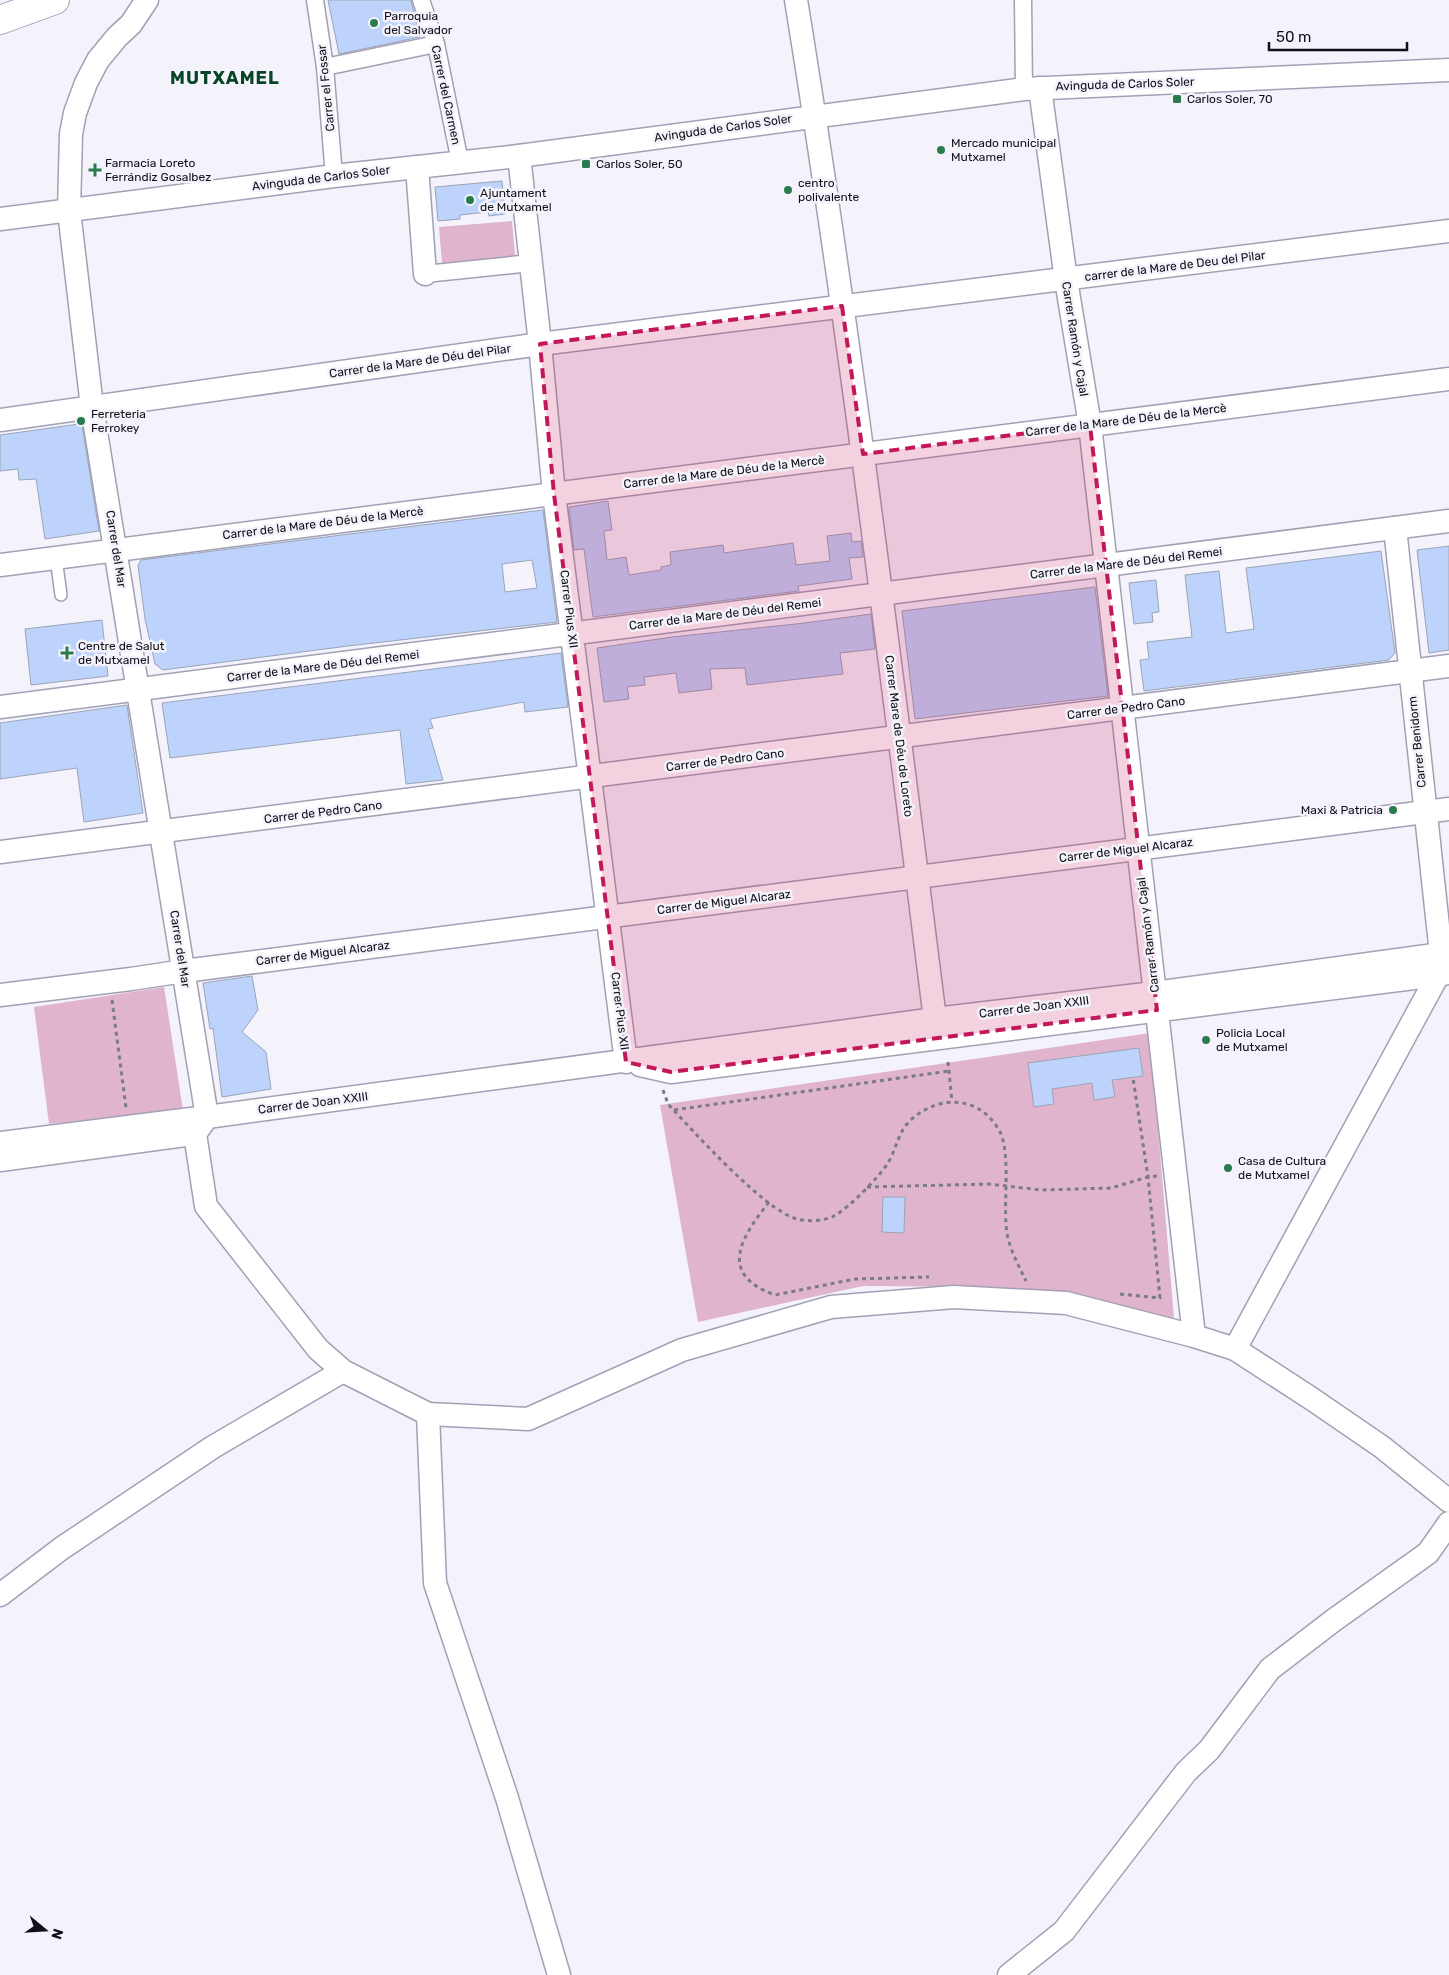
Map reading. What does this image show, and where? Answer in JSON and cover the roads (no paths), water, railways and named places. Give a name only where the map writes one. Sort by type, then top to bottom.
[{"type":"street","points":[[0,20],[55,0]]},
{"type":"street","name":"Carrer del Mar","points":[[147,0],[131,24],[117,37],[98,60],[86,83],[75,113],[70,134],[69,211],[92,407],[184,971],[201,1126],[206,1206],[318,1349],[344,1371],[428,1414]]},
{"type":"street","name":"Carrer el Fossar","points":[[315,0],[325,67],[334,176]]},
{"type":"street","name":"Carrer del Carmen","points":[[421,0],[436,44],[460,162]]},
{"type":"street","name":"Carrer Mare de Déu de Loreto","points":[[796,0],[815,116],[863,454],[935,1019]]},
{"type":"street","name":"Carrer Ramón y Cajal","points":[[1023,0],[1032,88],[1090,425],[1194,1336]]},
{"type":"street","points":[[325,67],[436,44]]},
{"type":"street","name":"Avinguda de Carlos Soler","points":[[0,219],[334,176],[519,156],[1032,88],[1449,70]]},
{"type":"street","name":"Carrer Pius XII","points":[[519,156],[540,344],[554,494],[626,1062]]},
{"type":"street","points":[[416,167],[425,274],[531,262]]},
{"type":"street","name":"carrer de la Mare de Deu del Pilar","points":[[842,306],[1066,280],[1449,231]]},
{"type":"street","name":"Carrer de la Mare de Déu del Pilar","points":[[0,420],[540,344],[842,306]]},
{"type":"street","name":"Carrer de la Mare de Déu de la Mercè","points":[[0,565],[1449,379]]},
{"type":"street","name":"Carrer de la Mare de Déu del Remei","points":[[0,707],[1449,521]]},
{"type":"street","name":"Carrer Benidorm","points":[[1395,528],[1441,962]]},
{"type":"street","name":"Carrer de Pedro Cano","points":[[0,852],[1449,666]]},
{"type":"street","name":"Carrer de Miguel Alcaraz","points":[[0,994],[110,982],[1449,809]]},
{"type":"street","points":[[1235,1349],[1441,962]]},
{"type":"street","name":"Carrer de Joan XXIII","points":[[626,1062],[671,1072],[1441,962]]},
{"type":"street","name":"Carrer de Joan XXIII","points":[[0,1160],[201,1126],[244,1112],[935,1019],[1156,1002]]},
{"type":"street","name":"Carrer de Joan XXIII","points":[[0,1143],[128,1127],[201,1126]]},
{"type":"street","points":[[559,1975],[507,1798],[435,1583],[428,1414],[528,1420],[682,1350],[831,1307],[954,1296],[1066,1303],[1194,1336],[1235,1349],[1312,1399],[1382,1448],[1449,1501]]},
{"type":"street","points":[[0,1595],[62,1548],[213,1447],[344,1371]]},
{"type":"street","points":[[1009,1975],[1064,1931],[1186,1772],[1210,1750],[1270,1669],[1334,1620],[1428,1553],[1449,1523]]},
{"type":"lane","points":[[56,558],[61,595]]},
{"type":"place","name":"Parroquia del Salvador","points":[[374,23]]},
{"type":"place","name":"Carlos Soler, 70","points":[[1177,99]]},
{"type":"place","name":"Mercado municipal Mutxamel","points":[[941,150]]},
{"type":"place","name":"Carlos Soler, 50","points":[[586,164]]},
{"type":"place","name":"Farmacia Loreto Ferrándiz Gosalbez","points":[[95,170]]},
{"type":"place","name":"centro polivalente","points":[[788,190]]},
{"type":"place","name":"Ajuntament de Mutxamel","points":[[470,200]]},
{"type":"place","name":"Ferreteria Ferrokey","points":[[81,421]]},
{"type":"place","name":"Centre de Salut de Mutxamel","points":[[67,653]]},
{"type":"place","name":"Maxi & Patricia","points":[[1393,810]]},
{"type":"place","name":"Policia Local de Mutxamel","points":[[1206,1040]]},
{"type":"place","name":"Casa de Cultura de Mutxamel","points":[[1228,1168]]},
{"type":"district","name":"MUTXAMEL","points":[[225,78]]}]
